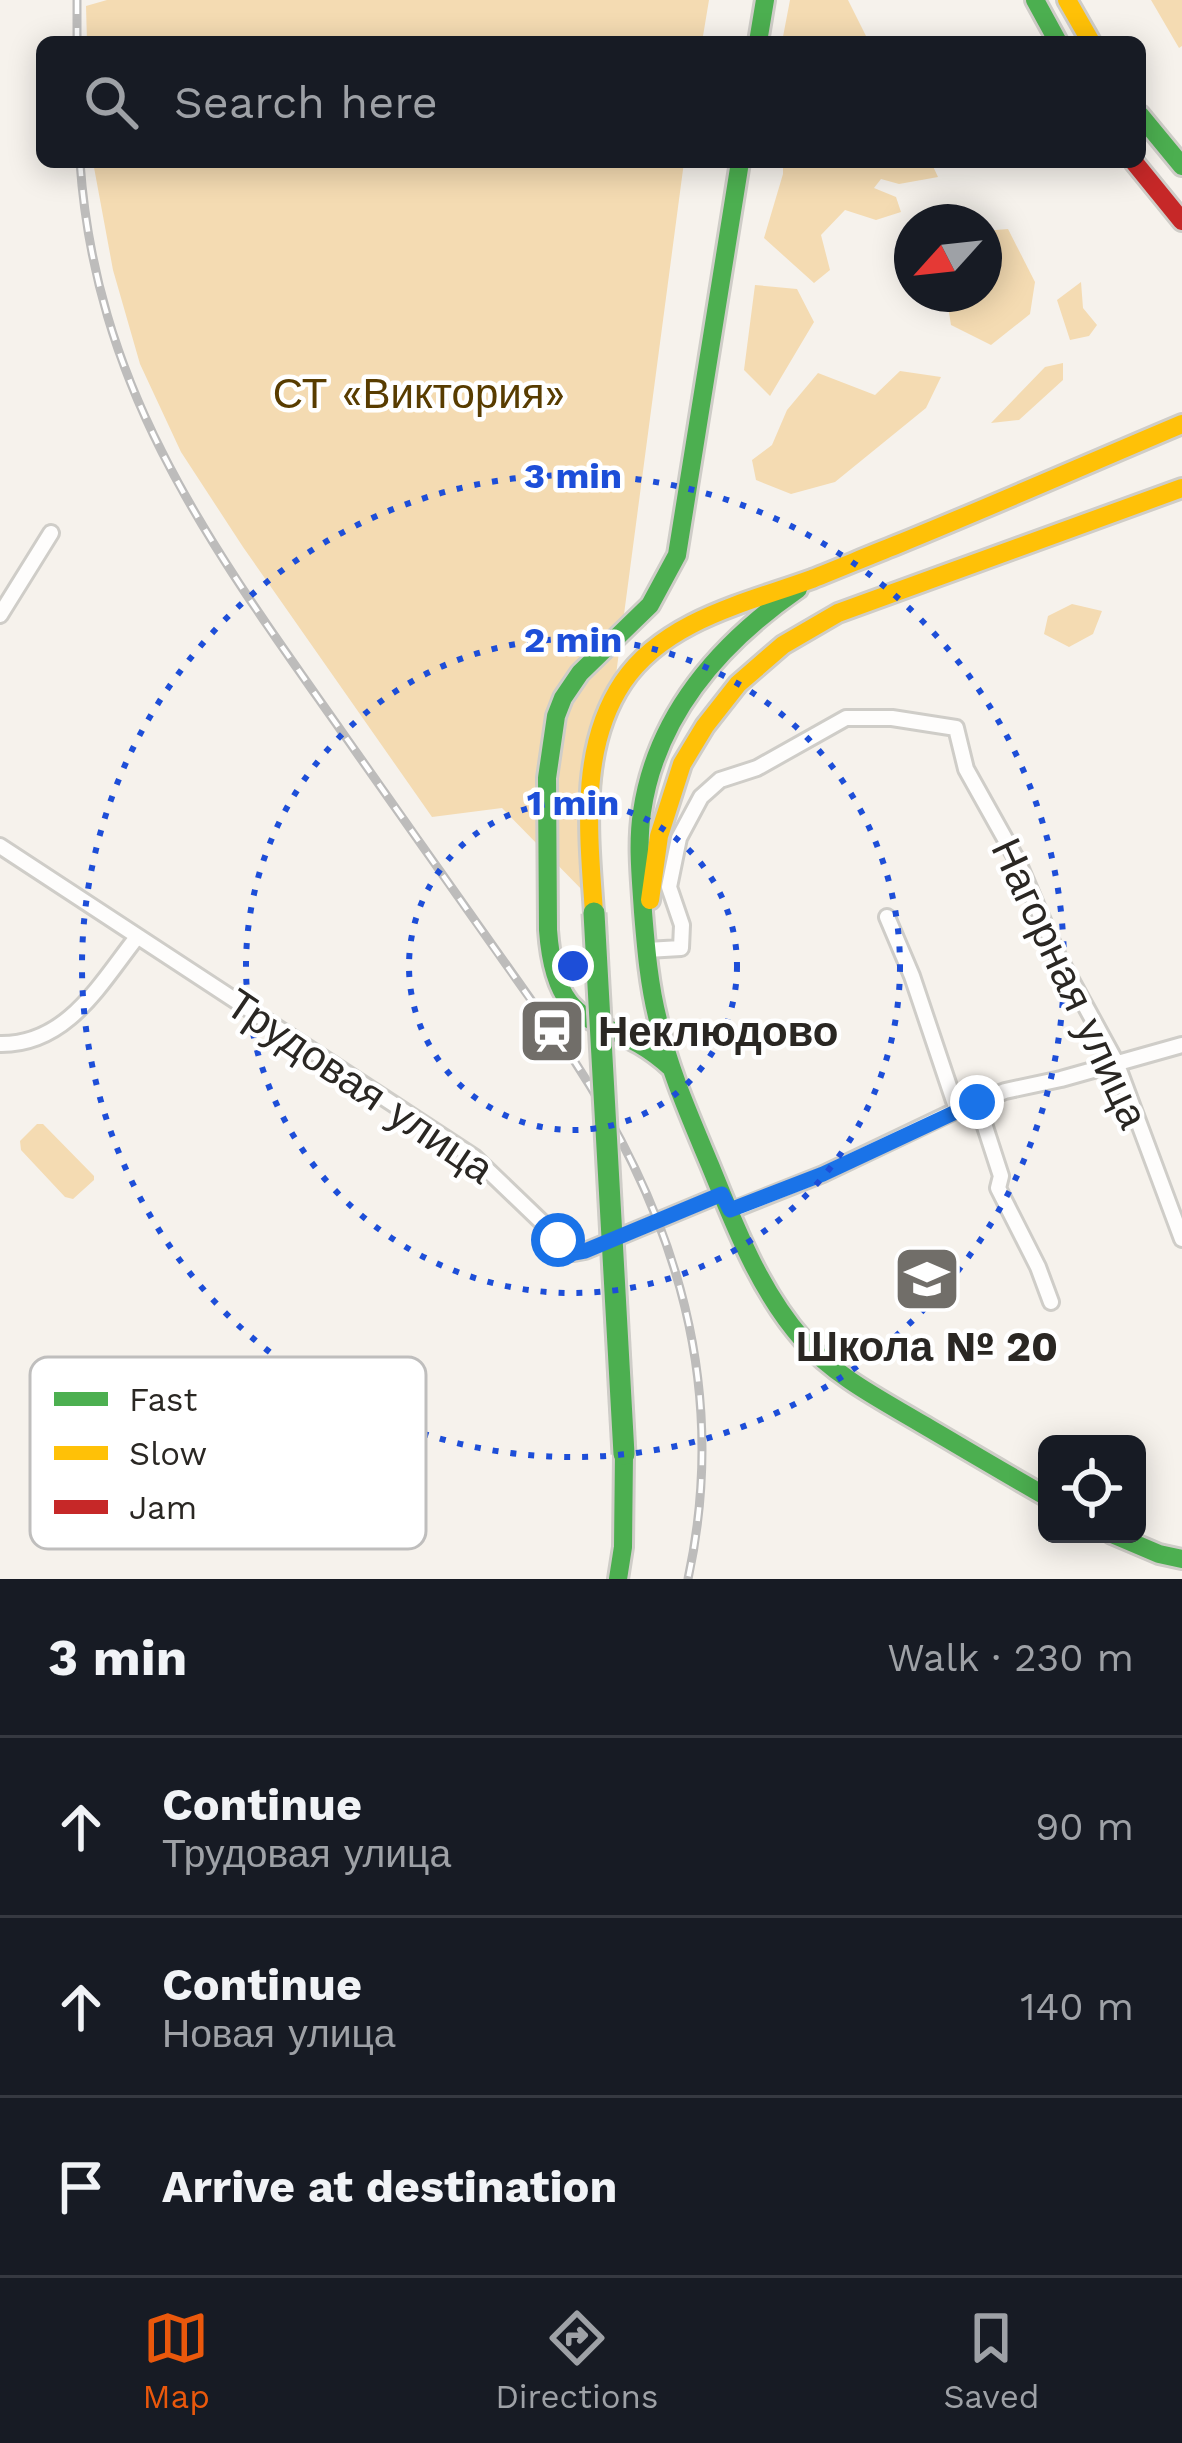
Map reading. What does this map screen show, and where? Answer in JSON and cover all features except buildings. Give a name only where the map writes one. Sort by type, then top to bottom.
[{"type":"street","points":[[759,36],[765,0]]},
{"type":"street","points":[[1035,0],[1055,36]]},
{"type":"street","points":[[1067,0],[1088,36]]},
{"type":"street","points":[[1146,123],[1182,166]]},
{"type":"street","points":[[673,1070],[642,1044],[612,1035],[584,1018],[567,999],[556,976],[547,933],[551,736],[561,700],[574,681],[643,614],[677,556],[739,168]]},
{"type":"street","points":[[1139,168],[1182,221]]},
{"type":"street","points":[[618,1579],[624,1454],[590,798],[595,751],[607,712],[624,680],[644,659],[699,622],[826,574],[1182,424]]},
{"type":"street","points":[[646,941],[659,836],[682,764],[738,684],[784,645],[838,613],[1182,488]]},
{"type":"street","points":[[0,615],[51,533]]},
{"type":"street","points":[[826,574],[783,598],[731,638],[698,677],[656,755],[642,812],[640,874],[661,1035],[726,1202],[784,1317],[833,1369],[1038,1492]]},
{"type":"street","name":"Нагорная улица","points":[[646,941],[681,948],[682,925],[669,887],[679,838],[701,797],[720,779],[758,768],[846,718],[892,718],[956,728],[966,769],[1018,862],[1058,956],[1116,1062],[1182,1239]]},
{"type":"street","name":"Трудовая улица","points":[[0,846],[474,1157],[574,1253],[726,1202]]},
{"type":"street","points":[[887,917],[957,1110]]},
{"type":"street","points":[[0,1044],[46,1036],[62,1025],[137,937]]},
{"type":"street","points":[[726,1202],[823,1174],[1005,1091],[1182,1045]]},
{"type":"street","points":[[977,1102],[1001,1176],[998,1189],[1051,1302]]},
{"type":"street","points":[[1132,1543],[1182,1559]]},
{"type":"green space","points":[[107,0],[709,0],[703,36],[87,36],[86,6]]},
{"type":"green space","points":[[790,0],[848,0],[866,36],[783,36]]},
{"type":"green space","points":[[1151,0],[1182,0],[1179,48]]},
{"type":"green space","name":"СТ «Виктория»","points":[[94,168],[683,168],[589,897],[502,808],[432,817],[181,452],[140,364],[113,270]]},
{"type":"green space","points":[[783,168],[934,168],[938,177],[899,184],[881,179],[874,188],[896,197],[894,214],[876,220],[845,210],[821,235],[830,270],[814,283],[764,238]]},
{"type":"green space","points":[[1008,229],[1035,282],[1030,314],[991,345],[951,325],[949,312],[1002,312],[1002,230]]},
{"type":"green space","points":[[1081,282],[1083,308],[1097,325],[1089,336],[1070,340],[1057,300]]},
{"type":"green space","points":[[755,285],[797,289],[814,322],[770,396],[744,370]]},
{"type":"green space","points":[[1063,363],[1063,380],[1019,420],[991,423],[1045,367]]},
{"type":"green space","points":[[900,371],[941,377],[926,408],[835,482],[791,494],[756,480],[752,460],[772,445],[787,410],[818,373],[875,395]]},
{"type":"green space","points":[[1072,604],[1102,611],[1093,634],[1069,647],[1044,634],[1048,616]]},
{"type":"green space","points":[[43,1124],[94,1176],[73,1199],[65,1197],[21,1150],[20,1141]]},
{"type":"railway","points":[[77,0],[77,36]]},
{"type":"railway","points":[[81,168],[91,246],[110,323],[136,396],[169,466],[249,599],[573,1059],[641,1180],[685,1307],[697,1372],[702,1440],[699,1508],[688,1579]]},
{"type":"traffic: fast","points":[[759,36],[765,0]]},
{"type":"traffic: fast","points":[[1035,0],[1055,36]]},
{"type":"traffic: fast","points":[[1146,122],[1182,166]]},
{"type":"traffic: fast","points":[[670,1067],[648,1049],[589,1019],[562,991],[548,930],[547,778],[563,698],[580,673],[650,605],[677,555],[739,168]]},
{"type":"traffic: fast","points":[[798,589],[743,633],[696,684],[661,744],[650,777],[641,824],[640,875],[648,966],[663,1039],[739,1234],[787,1321],[830,1365],[859,1386],[1038,1492]]},
{"type":"traffic: fast","points":[[594,913],[624,1454]]},
{"type":"traffic: fast","points":[[618,1579],[624,1454]]},
{"type":"traffic: fast","points":[[1133,1543],[1182,1559]]},
{"type":"traffic: slow","points":[[1067,0],[1088,36]]},
{"type":"traffic: slow","points":[[594,913],[590,794],[599,736],[623,682],[661,643],[708,616],[833,571],[1182,424]]},
{"type":"traffic: slow","points":[[650,900],[659,836],[682,764],[738,684],[783,645],[838,613],[1182,488]]},
{"type":"traffic: jam","points":[[1139,168],[1182,221]]},
{"type":"place","name":"Неклюдово","points":[[552,1031]]},
{"type":"place","name":"Школа № 20","points":[[927,1279]]},
{"type":"route","points":[[558,1240],[574,1253],[585,1251],[722,1194],[730,1210],[823,1174],[977,1102]]}]
